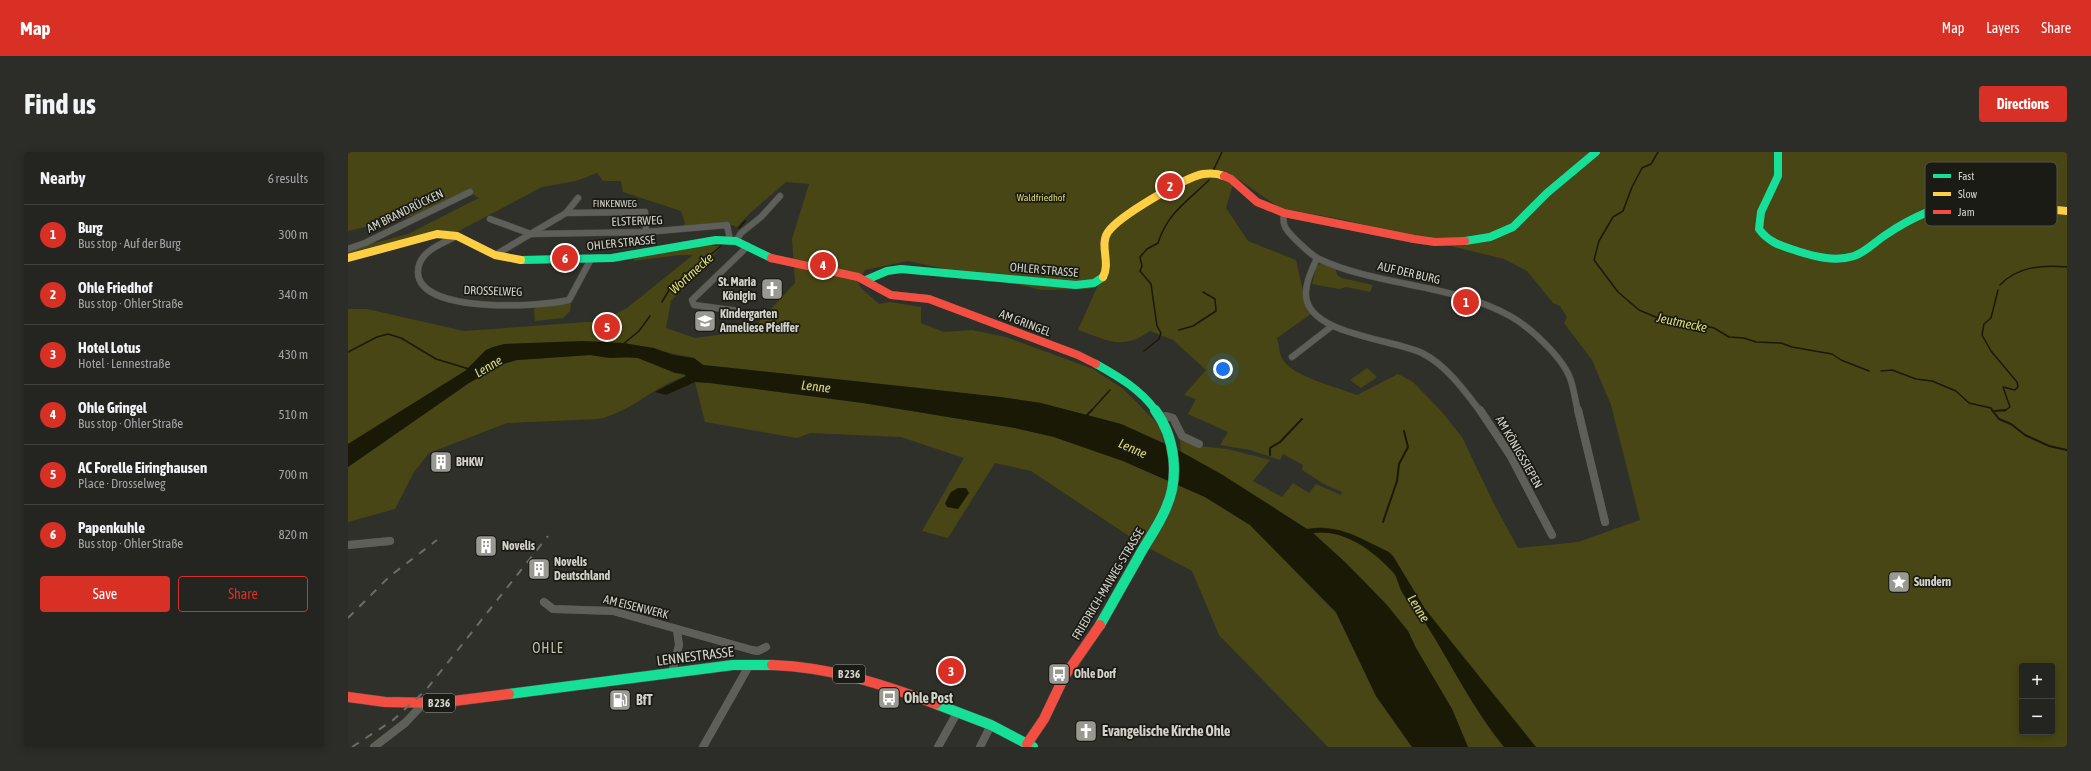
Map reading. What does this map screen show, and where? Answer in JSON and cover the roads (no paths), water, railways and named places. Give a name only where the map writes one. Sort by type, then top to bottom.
[{"type":"street","points":[[1284,213],[1427,242],[1456,242],[1483,238],[1502,233],[1513,227],[1546,193],[1596,152]]},
{"type":"street","points":[[1778,152],[1778,176],[1761,212],[1759,229],[1764,238],[1774,244],[1812,256],[1836,259],[1855,256],[1902,223],[1925,214]]},
{"type":"street","name":"OHLER STRASSE","points":[[348,258],[421,237],[446,234],[457,236],[495,254],[514,259],[537,261],[591,259],[637,255],[716,240],[733,240],[774,260],[866,280],[887,271],[901,269],[1076,286],[1092,284],[1099,281],[1105,274],[1103,242],[1110,228],[1121,219],[1183,181],[1201,174],[1224,176],[1233,181],[1257,202],[1284,213]]},
{"type":"street","name":"AM BRANDRÜCKEN","points":[[348,249],[364,243],[470,192]]},
{"type":"street","points":[[733,240],[761,217],[768,207],[780,196]]},
{"type":"street","points":[[495,254],[566,213],[578,198]]},
{"type":"street","points":[[2057,210],[2067,211]]},
{"type":"street","name":"FINKENWEG","points":[[566,213],[645,212],[646,232]]},
{"type":"street","name":"AUF DER BURG","points":[[1284,213],[1283,221],[1287,230],[1317,258],[1352,271],[1456,295],[1484,304],[1511,316],[1542,341],[1559,358],[1570,378],[1605,522]]},
{"type":"street","points":[[490,218],[531,234]]},
{"type":"street","name":"ELSTERWEG","points":[[531,234],[646,232],[727,225],[733,240]]},
{"type":"street","name":"DROSSELWEG","points":[[457,236],[430,251],[421,259],[416,267],[418,280],[426,291],[441,298],[466,303],[500,305],[565,302],[569,300],[591,259]]},
{"type":"street","points":[[739,311],[694,305],[692,300],[748,246]]},
{"type":"street","name":"AM KÖNIGSSIEPEN","points":[[1317,258],[1305,289],[1310,307],[1318,316],[1332,326],[1348,332],[1401,344],[1423,353],[1444,369],[1471,397],[1495,429],[1552,535]]},
{"type":"street","name":"AM GRINGEL","points":[[866,280],[886,294],[929,299],[1078,355],[1123,379],[1141,394],[1161,417],[1167,427]]},
{"type":"street","points":[[1292,357],[1332,326]]},
{"type":"street","points":[[1161,417],[1170,416],[1173,418],[1177,421],[1182,436],[1199,444]]},
{"type":"street","name":"FRIEDRICH-MAIWEG-STRASSE","points":[[1030,745],[1064,677],[1099,626],[1163,515],[1171,495],[1176,471],[1175,454],[1167,427]]},
{"type":"street","points":[[348,545],[390,541]]},
{"type":"street","name":"AM EISENWERK","points":[[544,602],[553,609],[613,611],[752,650],[758,651],[766,648]]},
{"type":"street","name":"AM EISENWERK","points":[[672,672],[679,645],[677,630]]},
{"type":"street","points":[[703,747],[750,664]]},
{"type":"street","name":"LENNESTRASSE","points":[[348,697],[385,702],[423,704],[672,672],[750,664],[793,664],[839,672],[900,690],[991,725],[1030,745]]},
{"type":"street","points":[[374,747],[405,723],[423,704]]},
{"type":"street","points":[[938,747],[958,712]]},
{"type":"street","points":[[980,747],[991,725]]},
{"type":"water","name":"Lenne","points":[[583,341],[623,343],[654,348],[673,355],[694,358],[703,365],[1001,397],[1041,403],[1121,424],[1176,449],[1221,474],[1307,529],[1319,528],[1340,530],[1359,537],[1389,552],[1393,556],[1425,609],[1536,747],[1504,747],[1482,718],[1426,624],[1404,596],[1394,573],[1366,548],[1346,537],[1335,534],[1313,533],[1346,563],[1386,604],[1408,631],[1416,648],[1452,709],[1468,747],[1412,747],[1376,696],[1336,612],[1250,525],[1205,497],[1123,461],[1054,437],[1015,428],[863,403],[710,383],[695,382],[666,395],[655,392],[686,376],[684,374],[675,373],[638,358],[610,358],[590,355],[517,360],[503,364],[469,383],[348,467],[348,444],[465,371],[486,350],[504,344]]},
{"type":"water","points":[[958,488],[966,488],[969,493],[958,509],[947,507],[945,503],[951,492]]},
{"type":"waterway","points":[[1213,171],[1222,152]]},
{"type":"waterway","name":"Jeutmecke","points":[[1658,152],[1651,164],[1642,168],[1632,187],[1623,211],[1613,217],[1599,241],[1594,260],[1618,292],[1639,310],[1658,318],[1679,320],[1714,328],[1729,337],[1744,338],[1756,342],[1781,343],[1792,347],[1832,354],[1841,360],[1869,371]]},
{"type":"waterway","points":[[1144,351],[1159,339],[1161,333],[1157,326],[1151,284],[1140,271],[1142,266],[1140,257],[1147,249],[1158,243],[1162,232],[1173,215],[1209,180]]},
{"type":"waterway","name":"Wortmecke","points":[[739,228],[745,221]]},
{"type":"waterway","name":"Wortmecke","points":[[662,302],[669,290],[721,246]]},
{"type":"waterway","points":[[2000,285],[2007,279],[2023,270],[2049,266],[2067,267]]},
{"type":"waterway","points":[[1998,290],[1991,318],[1984,324],[1982,335],[1991,351],[2017,382],[2018,387],[2015,390],[2003,387],[2010,407],[2005,410]]},
{"type":"waterway","points":[[1179,330],[1193,326],[1216,311],[1215,299],[1203,292]]},
{"type":"waterway","name":"Wortmecke","points":[[622,345],[639,331],[650,316]]},
{"type":"waterway","name":"Lenne","points":[[348,352],[377,337],[388,334],[401,338],[436,359],[469,369]]},
{"type":"waterway","name":"Jeutmecke","points":[[1881,371],[1892,370],[1916,379],[1932,381],[1956,391],[1969,403],[1991,408],[1993,411]]},
{"type":"waterway","points":[[1091,411],[1110,390]]},
{"type":"waterway","name":"Jeutmecke","points":[[1992,410],[1999,419],[2011,424],[2025,435],[2049,446],[2067,450]]},
{"type":"waterway","points":[[1995,411],[2005,410]]},
{"type":"waterway","points":[[1085,417],[1091,411]]},
{"type":"waterway","points":[[1270,455],[1270,448],[1280,442],[1302,419]]},
{"type":"waterway","points":[[1383,522],[1397,481],[1399,464],[1408,447],[1404,431]]},
{"type":"railway","points":[[352,747],[392,721],[426,690],[548,536]]},
{"type":"railway","points":[[348,618],[390,576],[437,540]]},
{"type":"place","name":"Ohle Friedhof","points":[[1170,186]]},
{"type":"place","name":"Papenkuhle","points":[[565,258]]},
{"type":"place","name":"Ohle Gringel","points":[[823,265]]},
{"type":"place","name":"St. Maria Königin","points":[[772,289]]},
{"type":"place","name":"Burg","points":[[1466,302]]},
{"type":"place","name":"Kindergarten Anneliese Pfeiffer","points":[[705,321]]},
{"type":"place","name":"AC Forelle Eiringhausen","points":[[607,327]]},
{"type":"place","name":"BHKW","points":[[441,462]]},
{"type":"place","name":"Novelis","points":[[486,546]]},
{"type":"place","name":"Novelis Deutschland","points":[[539,569]]},
{"type":"place","name":"Sundern","points":[[1899,582]]},
{"type":"place","name":"Hotel Lotus","points":[[951,671]]},
{"type":"place","name":"Ohle Dorf","points":[[1059,674]]},
{"type":"place","name":"Ohle Post","points":[[889,698]]},
{"type":"place","name":"BfT","points":[[620,700]]},
{"type":"place","name":"Evangelische Kirche Ohle","points":[[1086,731]]},
{"type":"district","name":"OHLE","points":[[548,648]]},
{"type":"park label","name":"Waldfriedhof","points":[[1041,197]]}]
